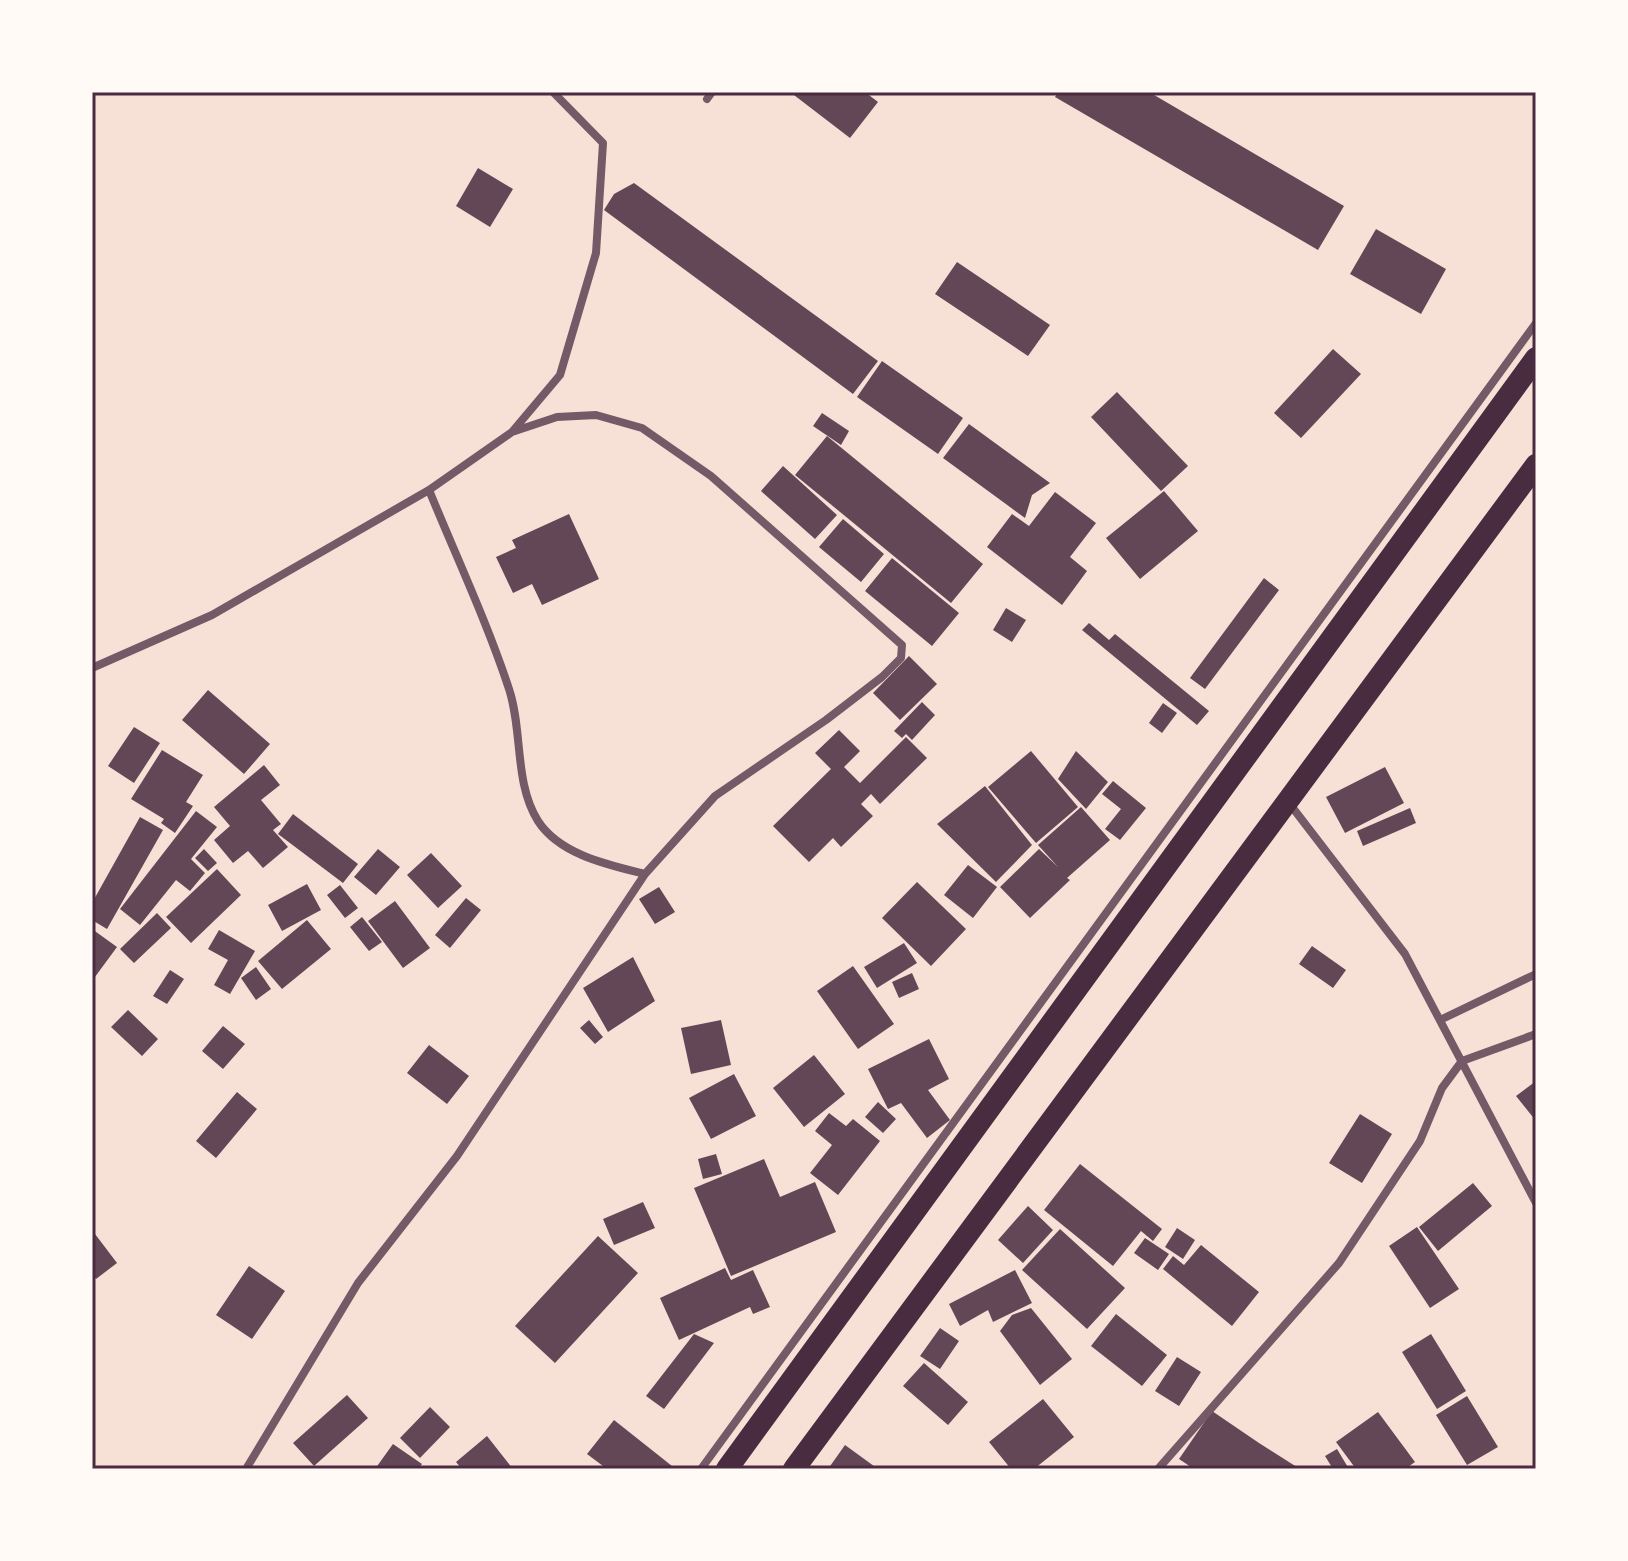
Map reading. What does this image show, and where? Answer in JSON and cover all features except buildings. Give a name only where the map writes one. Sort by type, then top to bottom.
[{"type":"highway","points":[[727,1469],[1536,358]]},
{"type":"highway","points":[[794,1469],[1536,465]]},
{"type":"street","points":[[92,668],[212,615],[429,490],[512,432],[560,375],[596,253],[603,143],[553,92]]},
{"type":"street","points":[[701,1469],[1536,323]]},
{"type":"street","points":[[246,1469],[358,1283],[457,1156],[645,874],[715,796],[826,720],[882,677],[901,658],[902,645],[711,476],[642,428],[596,415],[557,417],[512,432]]},
{"type":"street","points":[[429,490],[510,692],[526,793],[538,822],[560,842],[596,861],[645,874]]},
{"type":"street","points":[[1287,800],[1405,954],[1536,1203]]},
{"type":"street","points":[[1440,1020],[1536,974]]},
{"type":"street","points":[[1158,1469],[1339,1263],[1420,1141],[1442,1088],[1462,1061],[1536,1034]]}]
